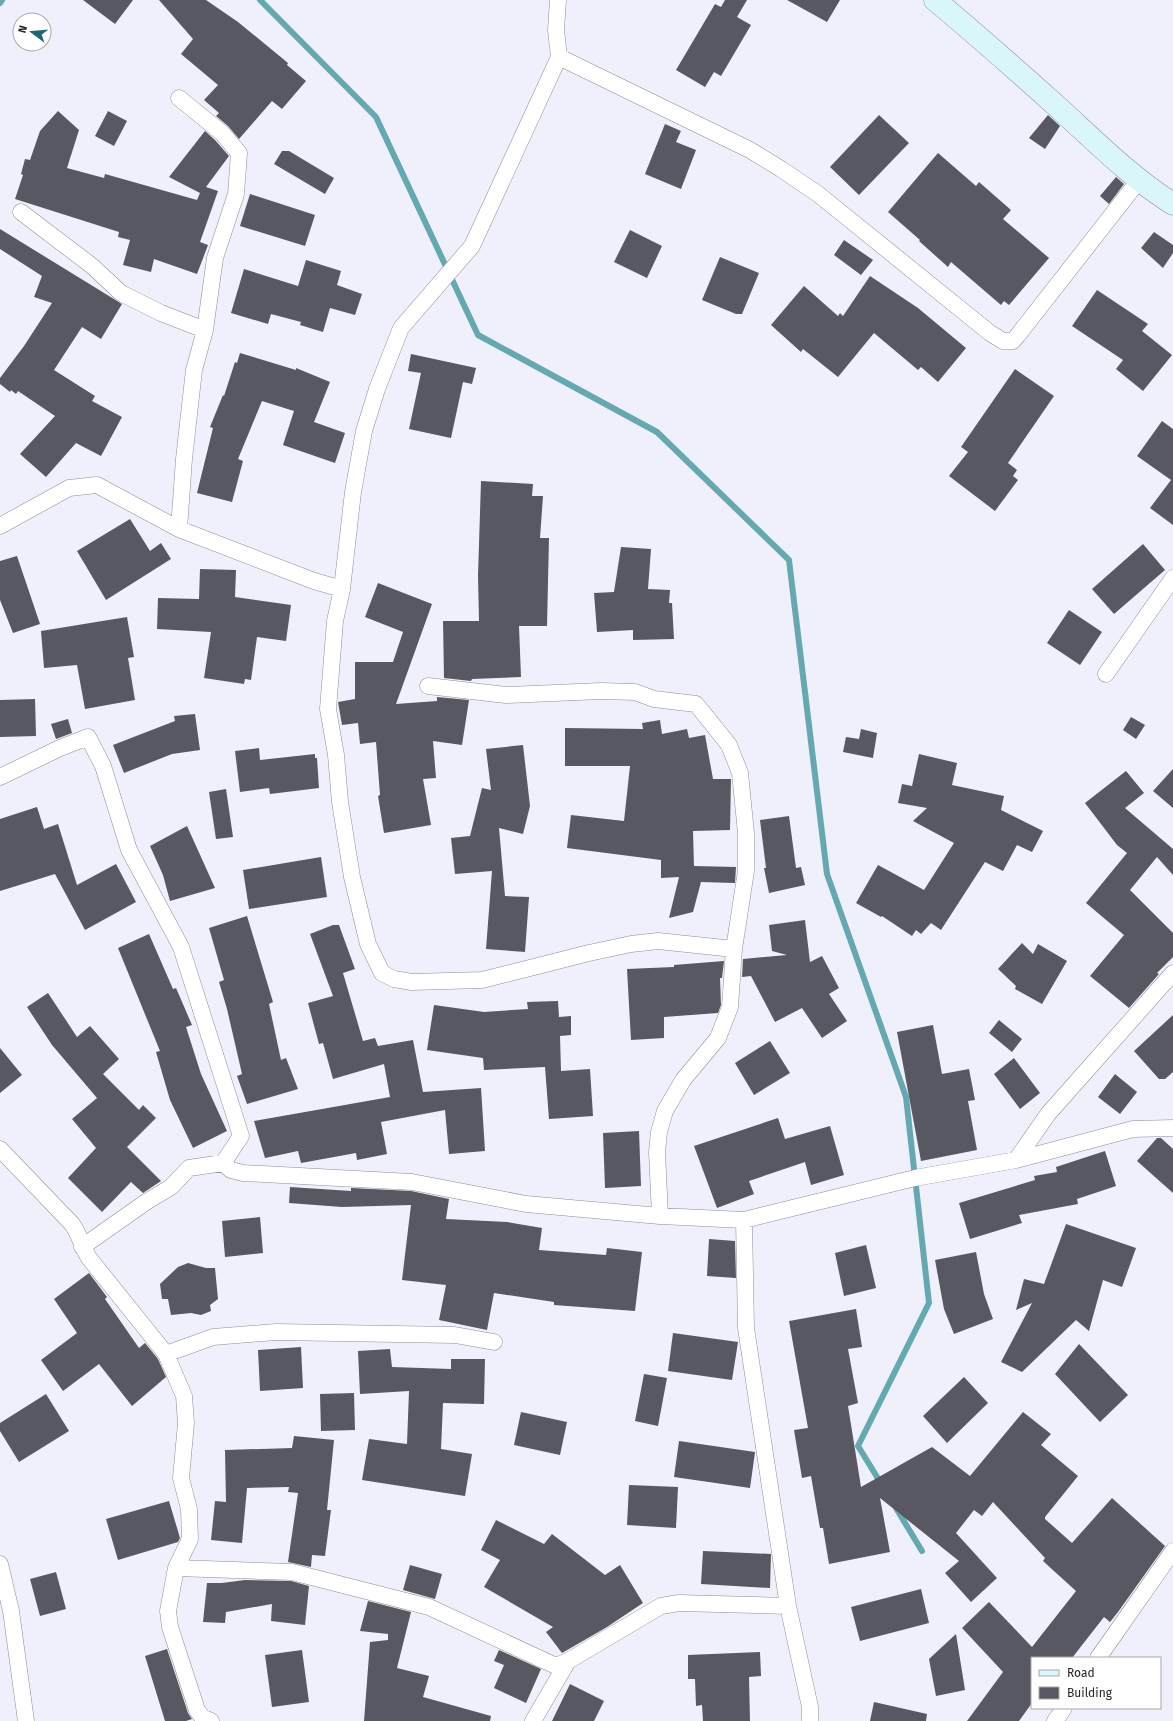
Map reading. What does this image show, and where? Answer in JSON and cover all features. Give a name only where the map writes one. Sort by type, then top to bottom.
[{"type":"street","points":[[558,0],[556,30],[559,57],[472,246],[401,328],[377,389],[364,431],[353,492],[342,588],[335,621],[328,710],[340,802],[352,877],[368,944],[382,973],[394,979],[412,982],[482,980],[631,944],[658,941],[734,949]]},
{"type":"street","points":[[935,0],[1156,193],[1173,204]]},
{"type":"street","points":[[559,57],[750,150],[781,169],[818,194],[990,333],[1003,341],[1013,341],[1140,179]]},
{"type":"street","points":[[179,98],[222,133],[239,153],[236,194],[215,258],[205,330],[194,370],[184,459],[180,529]]},
{"type":"street","points":[[21,212],[92,266],[121,293],[161,313],[205,330]]},
{"type":"street","points":[[0,526],[69,488],[97,486],[180,529],[314,581],[342,588]]},
{"type":"street","points":[[1106,674],[1173,578]]},
{"type":"street","points":[[428,686],[506,695],[601,691],[635,692],[654,699],[696,704],[729,745],[740,773],[746,834],[746,871],[734,949],[730,1006],[718,1038],[679,1086],[664,1111],[658,1132],[657,1152],[660,1216]]},
{"type":"street","points":[[0,777],[60,748],[88,737],[103,766],[129,850],[183,955],[241,1136],[223,1163],[189,1168],[171,1187],[146,1202],[82,1247]]},
{"type":"street","points":[[1016,1160],[1048,1114],[1173,973]]},
{"type":"street","points":[[223,1163],[231,1170],[243,1173],[412,1182],[526,1204],[660,1216],[744,1220],[915,1178],[1016,1160],[1133,1129],[1173,1128]]},
{"type":"street","points":[[0,1149],[72,1224],[79,1234],[82,1247],[166,1354],[184,1396],[186,1423],[181,1478],[189,1508],[190,1540],[176,1568],[168,1611],[170,1627],[197,1710],[202,1717],[211,1721]]},
{"type":"street","points":[[744,1220],[746,1328],[788,1606],[810,1707],[810,1721]]},
{"type":"street","points":[[166,1354],[213,1336],[276,1332],[455,1335],[494,1342]]},
{"type":"street","points":[[1099,1657],[1173,1551]]},
{"type":"street","points":[[0,1564],[11,1611],[26,1721]]},
{"type":"street","points":[[176,1568],[292,1572],[429,1607],[556,1666],[568,1661],[661,1606],[680,1603],[788,1606]]},
{"type":"street","points":[[533,1721],[568,1661]]},
{"type":"street","points":[[1055,1721],[1063,1709]]},
{"type":"building","points":[[83,0],[133,0],[115,24]]},
{"type":"building","points":[[159,0],[206,0],[238,22],[288,63],[287,65],[306,81],[282,109],[272,101],[239,139],[228,126],[216,116],[219,113],[204,100],[218,85],[181,54],[193,39]]},
{"type":"building","points":[[725,0],[747,0],[737,17],[751,25],[721,76],[714,72],[705,87],[676,70],[715,4],[721,7]]},
{"type":"building","points":[[787,0],[840,0],[827,22]]},
{"type":"building","points":[[58,111],[79,130],[67,168],[104,178],[105,174],[197,200],[200,193],[169,177],[205,131],[229,156],[206,187],[218,191],[200,242],[208,245],[197,274],[154,259],[151,272],[123,265],[130,240],[118,237],[119,232],[15,199],[23,175],[21,174],[25,159],[30,160],[40,131]]},
{"type":"building","points":[[108,111],[127,121],[114,146],[95,136]]},
{"type":"building","points":[[879,115],[909,143],[859,195],[830,167]]},
{"type":"building","points":[[1048,115],[1060,126],[1045,149],[1029,138]]},
{"type":"building","points":[[665,124],[681,131],[676,142],[696,150],[681,189],[645,174]]},
{"type":"building","points":[[282,151],[289,151],[334,178],[325,194],[274,164]]},
{"type":"building","points":[[938,153],[976,186],[979,182],[1011,210],[1003,219],[1049,258],[1009,305],[1004,301],[1001,305],[951,262],[948,267],[888,212]]},
{"type":"building","points":[[1116,177],[1124,184],[1109,204],[1100,196]]},
{"type":"building","points":[[250,194],[315,215],[305,246],[240,226]]},
{"type":"building","points":[[0,229],[122,304],[101,339],[82,327],[54,370],[95,396],[92,401],[122,417],[101,456],[76,443],[46,477],[20,454],[55,416],[18,391],[16,394],[11,390],[10,392],[0,384],[0,378],[24,346],[52,303],[34,297],[42,276],[0,249]]},
{"type":"building","points":[[630,230],[662,246],[647,278],[614,262]]},
{"type":"building","points":[[1154,232],[1173,245],[1173,253],[1163,268],[1141,248]]},
{"type":"building","points":[[844,240],[873,260],[861,275],[834,255]]},
{"type":"building","points":[[720,257],[759,273],[742,314],[736,314],[702,300]]},
{"type":"building","points":[[306,260],[341,271],[337,285],[362,294],[355,315],[330,308],[323,332],[300,325],[301,322],[271,314],[268,324],[231,313],[244,269],[298,286]]},
{"type":"building","points":[[870,276],[918,308],[966,348],[938,382],[921,367],[918,370],[874,333],[838,377],[803,349],[801,352],[771,325],[804,286],[838,316],[840,313],[843,316]]},
{"type":"building","points":[[1097,290],[1148,324],[1142,331],[1172,355],[1143,391],[1116,369],[1123,360],[1072,326]]},
{"type":"building","points":[[240,353],[296,370],[296,368],[330,382],[314,422],[345,433],[335,463],[283,445],[294,411],[262,401],[238,459],[243,461],[232,502],[197,493],[213,428],[210,427],[223,395],[224,396],[235,362],[237,363]]},
{"type":"building","points":[[411,354],[476,368],[472,384],[463,382],[451,438],[409,429],[421,373],[408,371]]},
{"type":"building","points":[[1015,369],[1054,396],[1008,463],[1017,470],[1013,476],[1018,480],[995,511],[949,476],[968,452],[961,447]]},
{"type":"building","points":[[1162,421],[1173,429],[1173,525],[1150,508],[1171,480],[1137,456]]},
{"type":"building","points":[[481,481],[533,484],[532,496],[543,496],[540,538],[549,538],[547,626],[519,626],[521,677],[472,679],[471,681],[444,678],[443,621],[479,621],[478,576]]},
{"type":"building","points":[[130,519],[150,551],[161,543],[171,559],[106,600],[77,551]]},
{"type":"building","points":[[1143,544],[1165,570],[1114,614],[1092,589]]},
{"type":"building","points":[[621,547],[651,549],[648,589],[670,590],[669,603],[672,603],[674,639],[633,640],[633,630],[597,632],[594,593],[614,592]]},
{"type":"building","points":[[17,556],[40,624],[13,633],[0,600],[0,561]]},
{"type":"building","points":[[200,569],[236,570],[235,597],[291,605],[286,641],[257,637],[251,680],[245,679],[244,684],[204,678],[211,632],[157,629],[158,598],[199,599]]},
{"type":"building","points":[[378,583],[432,604],[396,704],[437,701],[437,697],[469,700],[462,745],[433,741],[436,778],[423,779],[431,825],[384,833],[378,796],[380,795],[376,742],[360,744],[358,723],[342,725],[338,702],[355,699],[355,662],[393,662],[403,632],[365,617]]},
{"type":"building","points":[[1069,610],[1102,632],[1080,665],[1047,643]]},
{"type":"building","points":[[127,617],[134,657],[128,658],[135,700],[85,709],[77,665],[44,668],[41,631]]},
{"type":"building","points":[[35,699],[36,736],[0,737],[0,700]]},
{"type":"building","points":[[195,714],[200,750],[172,754],[124,773],[113,745],[175,721],[174,716]]},
{"type":"building","points":[[1131,717],[1145,725],[1136,739],[1123,730]]},
{"type":"building","points":[[68,719],[72,733],[56,739],[51,724]]},
{"type":"building","points":[[660,720],[662,734],[687,729],[689,738],[705,735],[713,779],[731,779],[730,830],[693,831],[694,866],[736,867],[735,883],[701,882],[693,912],[669,918],[679,877],[661,878],[661,860],[567,848],[571,815],[624,821],[630,766],[565,766],[565,728],[643,729],[642,723]]},
{"type":"building","points":[[861,729],[877,733],[873,758],[843,752],[846,737],[859,739]]},
{"type":"building","points":[[523,745],[530,806],[523,834],[499,828],[505,896],[529,897],[525,952],[486,949],[492,871],[455,874],[451,838],[470,836],[482,788],[491,790],[486,749]]},
{"type":"building","points":[[259,748],[260,760],[315,754],[315,758],[317,758],[319,788],[270,794],[269,788],[240,792],[235,751]]},
{"type":"building","points":[[919,754],[957,763],[952,785],[1004,796],[1001,810],[1043,831],[1032,852],[1017,845],[1003,871],[985,862],[941,930],[931,923],[921,934],[916,930],[912,936],[882,916],[881,917],[856,903],[878,865],[924,890],[954,843],[913,821],[927,808],[898,803],[902,784],[912,786]]},
{"type":"building","points":[[1173,769],[1173,808],[1153,791]]},
{"type":"building","points":[[1126,771],[1144,793],[1125,808],[1173,849],[1173,875],[1157,857],[1130,890],[1173,933],[1173,957],[1157,973],[1159,974],[1129,1008],[1090,976],[1124,935],[1086,903],[1127,853],[1117,845],[1085,803]]},
{"type":"building","points":[[226,789],[233,837],[216,839],[209,792]]},
{"type":"building","points":[[37,807],[44,829],[58,824],[77,885],[116,864],[136,902],[85,930],[55,874],[0,891],[0,819]]},
{"type":"building","points":[[789,816],[796,868],[801,867],[805,885],[769,893],[764,868],[766,868],[760,820]]},
{"type":"building","points":[[187,826],[215,888],[170,901],[163,875],[150,846]]},
{"type":"building","points":[[321,857],[327,897],[249,909],[243,870]]},
{"type":"building","points":[[247,916],[273,1002],[269,1004],[281,1060],[286,1058],[298,1089],[247,1104],[237,1076],[242,1074],[227,1009],[219,982],[224,980],[209,928]]},
{"type":"building","points":[[805,920],[810,962],[822,956],[839,988],[829,994],[847,1021],[822,1038],[802,1008],[775,1022],[751,976],[742,977],[743,959],[787,955],[772,951],[769,925]]},
{"type":"building","points":[[333,925],[339,925],[355,969],[343,973],[363,1041],[375,1038],[378,1046],[413,1040],[423,1092],[481,1088],[485,1151],[449,1154],[445,1110],[381,1122],[387,1154],[357,1160],[356,1153],[301,1163],[298,1151],[265,1158],[254,1121],[390,1097],[384,1064],[333,1079],[323,1043],[319,1044],[308,1003],[333,996],[310,934]]},
{"type":"building","points":[[149,934],[173,989],[176,988],[192,1025],[186,1027],[201,1074],[227,1131],[193,1148],[170,1100],[156,1052],[160,1051],[118,948]]},
{"type":"building","points":[[1022,943],[1033,954],[1038,944],[1067,961],[1042,1004],[1015,989],[1016,986],[998,969]]},
{"type":"building","points":[[724,961],[722,978],[720,978],[721,1005],[718,1013],[664,1017],[664,1038],[631,1040],[627,969],[674,967],[674,965]]},
{"type":"building","points":[[48,993],[77,1037],[90,1026],[119,1059],[103,1074],[139,1110],[143,1105],[156,1118],[127,1147],[161,1181],[143,1193],[131,1182],[102,1212],[68,1178],[96,1148],[72,1119],[97,1098],[52,1045],[27,1007]]},
{"type":"building","points":[[558,1001],[559,1017],[571,1016],[571,1035],[560,1036],[561,1071],[590,1069],[593,1116],[549,1119],[545,1067],[484,1070],[483,1058],[427,1050],[434,1005],[484,1012],[528,1009],[527,1002]]},
{"type":"building","points":[[1173,1015],[1173,1072],[1165,1079],[1159,1079],[1134,1051]]},
{"type":"building","points":[[999,1020],[1022,1039],[1012,1052],[989,1033]]},
{"type":"building","points":[[933,1025],[942,1074],[969,1069],[975,1100],[968,1101],[977,1150],[921,1161],[897,1032]]},
{"type":"building","points":[[770,1041],[790,1073],[754,1095],[735,1063]]},
{"type":"building","points":[[0,1048],[22,1075],[0,1093]]},
{"type":"building","points":[[1014,1058],[1040,1093],[1020,1109],[994,1074]]},
{"type":"building","points":[[1115,1074],[1137,1092],[1120,1114],[1098,1097]]},
{"type":"building","points":[[778,1118],[785,1139],[830,1126],[844,1175],[811,1185],[805,1162],[749,1181],[754,1194],[717,1208],[694,1146]]},
{"type":"building","points":[[639,1131],[641,1186],[605,1188],[603,1133]]},
{"type":"building","points":[[1157,1138],[1161,1138],[1173,1149],[1173,1193],[1137,1161]]},
{"type":"building","points":[[1105,1151],[1116,1186],[1077,1199],[1078,1204],[1019,1215],[1022,1223],[970,1239],[959,1203],[1035,1180],[1034,1176],[1057,1172],[1056,1167]]},
{"type":"building","points":[[290,1187],[351,1191],[351,1188],[411,1191],[449,1199],[446,1219],[507,1222],[542,1228],[539,1250],[606,1255],[607,1248],[642,1252],[635,1311],[554,1305],[554,1302],[494,1293],[487,1330],[439,1320],[446,1285],[402,1280],[411,1205],[342,1207],[289,1203]]},
{"type":"building","points":[[260,1217],[263,1253],[225,1257],[222,1221]]},
{"type":"building","points":[[1066,1224],[1136,1248],[1122,1287],[1103,1280],[1089,1331],[1076,1320],[1022,1372],[1001,1362],[1032,1303],[1016,1310],[1024,1279],[1044,1284]]},
{"type":"building","points":[[709,1239],[735,1241],[736,1278],[707,1276]]},
{"type":"building","points":[[866,1245],[876,1288],[844,1296],[835,1253]]},
{"type":"building","points":[[976,1252],[984,1294],[993,1319],[954,1334],[944,1309],[935,1260]]},
{"type":"building","points":[[188,1263],[206,1268],[215,1268],[218,1299],[210,1305],[211,1311],[201,1315],[191,1313],[171,1315],[168,1299],[162,1299],[160,1284],[178,1267]]},
{"type":"building","points":[[89,1273],[107,1297],[105,1299],[139,1348],[145,1343],[158,1359],[166,1377],[132,1406],[99,1364],[63,1391],[41,1360],[77,1333],[54,1299]]},
{"type":"building","points":[[856,1309],[862,1347],[848,1349],[858,1403],[848,1406],[861,1487],[932,1447],[970,1476],[1023,1412],[1051,1434],[1041,1445],[1078,1476],[1045,1517],[1045,1519],[1072,1543],[1112,1498],[1165,1546],[1110,1622],[1104,1617],[1073,1657],[1031,1657],[1031,1704],[1019,1721],[967,1721],[1003,1672],[962,1628],[989,1602],[1032,1647],[1076,1591],[1043,1561],[1045,1558],[993,1502],[982,1516],[974,1510],[956,1533],[997,1578],[971,1602],[945,1573],[959,1561],[880,1498],[890,1552],[829,1564],[823,1528],[820,1528],[811,1476],[802,1478],[794,1430],[808,1428],[789,1321]]},
{"type":"building","points":[[673,1333],[738,1342],[732,1380],[668,1371]]},
{"type":"building","points":[[1079,1344],[1128,1395],[1100,1422],[1055,1374]]},
{"type":"building","points":[[301,1347],[303,1388],[260,1391],[258,1350]]},
{"type":"building","points":[[390,1349],[392,1367],[451,1369],[451,1359],[485,1359],[484,1404],[443,1403],[441,1449],[472,1454],[465,1496],[362,1480],[369,1439],[407,1444],[409,1391],[360,1394],[358,1351]]},
{"type":"building","points":[[644,1374],[667,1378],[658,1426],[635,1421]]},
{"type":"building","points":[[964,1377],[988,1403],[947,1443],[923,1416]]},
{"type":"building","points":[[354,1393],[355,1430],[321,1431],[320,1394]]},
{"type":"building","points":[[46,1394],[69,1431],[19,1462],[0,1431],[0,1423]]},
{"type":"building","points":[[521,1412],[567,1422],[560,1455],[514,1445]]},
{"type":"building","points":[[294,1436],[334,1440],[327,1510],[331,1510],[325,1556],[312,1555],[311,1567],[288,1562],[298,1493],[288,1492],[289,1487],[247,1488],[242,1543],[211,1540],[215,1501],[226,1502],[225,1450],[292,1448]]},
{"type":"building","points":[[679,1441],[755,1452],[750,1488],[674,1477]]},
{"type":"building","points":[[629,1485],[678,1487],[676,1528],[627,1525]]},
{"type":"building","points":[[169,1501],[180,1538],[178,1542],[118,1560],[106,1519]]},
{"type":"building","points":[[496,1520],[544,1544],[552,1534],[605,1575],[620,1565],[643,1603],[607,1627],[562,1653],[546,1632],[553,1627],[484,1587],[500,1560],[481,1550]]},
{"type":"building","points":[[703,1551],[771,1554],[770,1588],[701,1584]]},
{"type":"building","points":[[410,1565],[442,1574],[435,1599],[403,1590]]},
{"type":"building","points":[[56,1572],[66,1609],[40,1616],[30,1579]]},
{"type":"building","points":[[245,1580],[291,1581],[309,1586],[305,1625],[271,1621],[272,1604],[226,1612],[225,1623],[203,1622],[207,1583]]},
{"type":"building","points":[[921,1589],[929,1623],[860,1641],[851,1607]]},
{"type":"building","points":[[368,1601],[411,1612],[397,1668],[429,1676],[423,1697],[491,1716],[490,1721],[364,1721],[370,1642],[388,1640],[388,1634],[360,1631]]},
{"type":"building","points":[[956,1634],[965,1690],[936,1696],[929,1659]]},
{"type":"building","points":[[167,1649],[188,1713],[192,1719],[186,1721],[165,1721],[145,1656]]},
{"type":"building","points":[[302,1650],[309,1702],[272,1707],[265,1655]]},
{"type":"building","points":[[499,1650],[541,1669],[526,1703],[494,1688],[504,1665],[494,1661]]},
{"type":"building","points":[[760,1652],[761,1676],[749,1677],[750,1721],[703,1721],[702,1705],[696,1706],[695,1679],[688,1679],[688,1655]]},
{"type":"building","points":[[570,1684],[604,1701],[594,1721],[552,1721]]},
{"type":"building","points":[[874,1702],[927,1714],[926,1721],[870,1721]]},
{"type":"waterway","points":[[260,0],[376,117],[478,335],[657,432],[789,560],[827,874],[906,1097],[929,1303],[858,1446],[882,1485]]},
{"type":"waterway","points":[[896,1508],[922,1551]]}]
